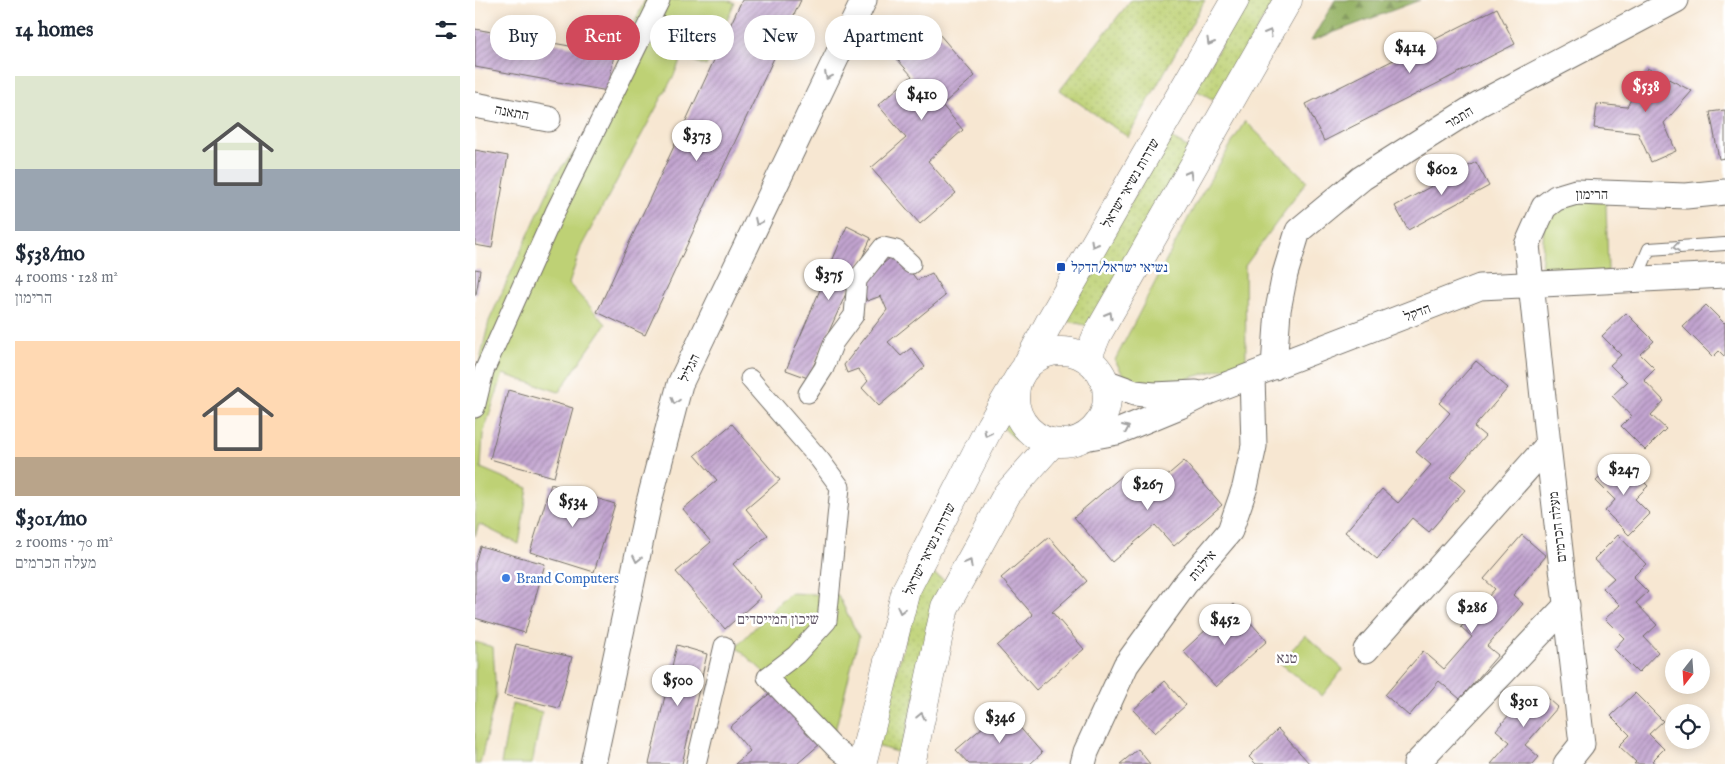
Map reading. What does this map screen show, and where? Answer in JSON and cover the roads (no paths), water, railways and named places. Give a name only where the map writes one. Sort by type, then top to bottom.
[{"type":"main road","name":"שדרות נשיאי ישראל","points":[[862,764],[906,590],[990,426],[1235,0]]},
{"type":"main road","points":[[1087,359],[1102,326],[1288,0]]},
{"type":"main road","points":[[911,764],[945,608],[1007,494],[1066,440],[1090,432],[1099,423],[1105,411],[1107,396],[1105,382],[1098,369],[1087,359],[1072,352],[1055,351],[1035,359],[1023,371],[1015,389],[1015,403],[1020,417],[1028,428],[1039,437],[1066,440]]},
{"type":"street","points":[[475,408],[485,371],[555,212],[659,0]]},
{"type":"street","name":"הגליל","points":[[593,764],[649,502],[680,384],[864,0]]},
{"type":"street","name":"התמר","points":[[1263,371],[1285,274],[1298,231],[1362,178],[1479,104],[1676,0]]},
{"type":"street","name":"התאנה","points":[[475,105],[548,119]]},
{"type":"street","name":"הרימון","points":[[1531,284],[1527,245],[1544,208],[1556,198],[1576,192],[1686,196],[1725,192]]},
{"type":"street","points":[[808,393],[825,368],[834,342],[854,315],[857,280],[883,247],[896,250],[911,264]]},
{"type":"street","name":"הדקל","points":[[1066,440],[1117,432],[1180,406],[1208,392],[1480,287],[1725,275]]},
{"type":"street","name":"מעלה הכרמים","points":[[1531,284],[1582,744],[1566,764]]},
{"type":"street","name":"אילנות","points":[[1083,764],[1086,752],[1126,665],[1185,584],[1230,531],[1245,487],[1254,446],[1263,371]]},
{"type":"street","points":[[750,379],[820,460],[840,487],[827,621],[796,655],[767,677],[834,747],[855,764]]},
{"type":"street","name":"הדקל","points":[[1105,382],[1135,393],[1154,395],[1208,392]]},
{"type":"street","points":[[1366,650],[1548,445]]},
{"type":"street","points":[[1416,764],[1567,605]]},
{"type":"street","points":[[697,764],[724,646]]},
{"type":"lane","points":[[1636,279],[1649,249],[1725,244]]},
{"type":"place","name":"נשיאי ישראל/הדקל","points":[[1061,267]]},
{"type":"place","name":"Brand Computers","points":[[506,578]]},
{"type":"district","name":"שיכון המייסדים","points":[[778,619]]},
{"type":"district","name":"טנא","points":[[1287,658]]}]
